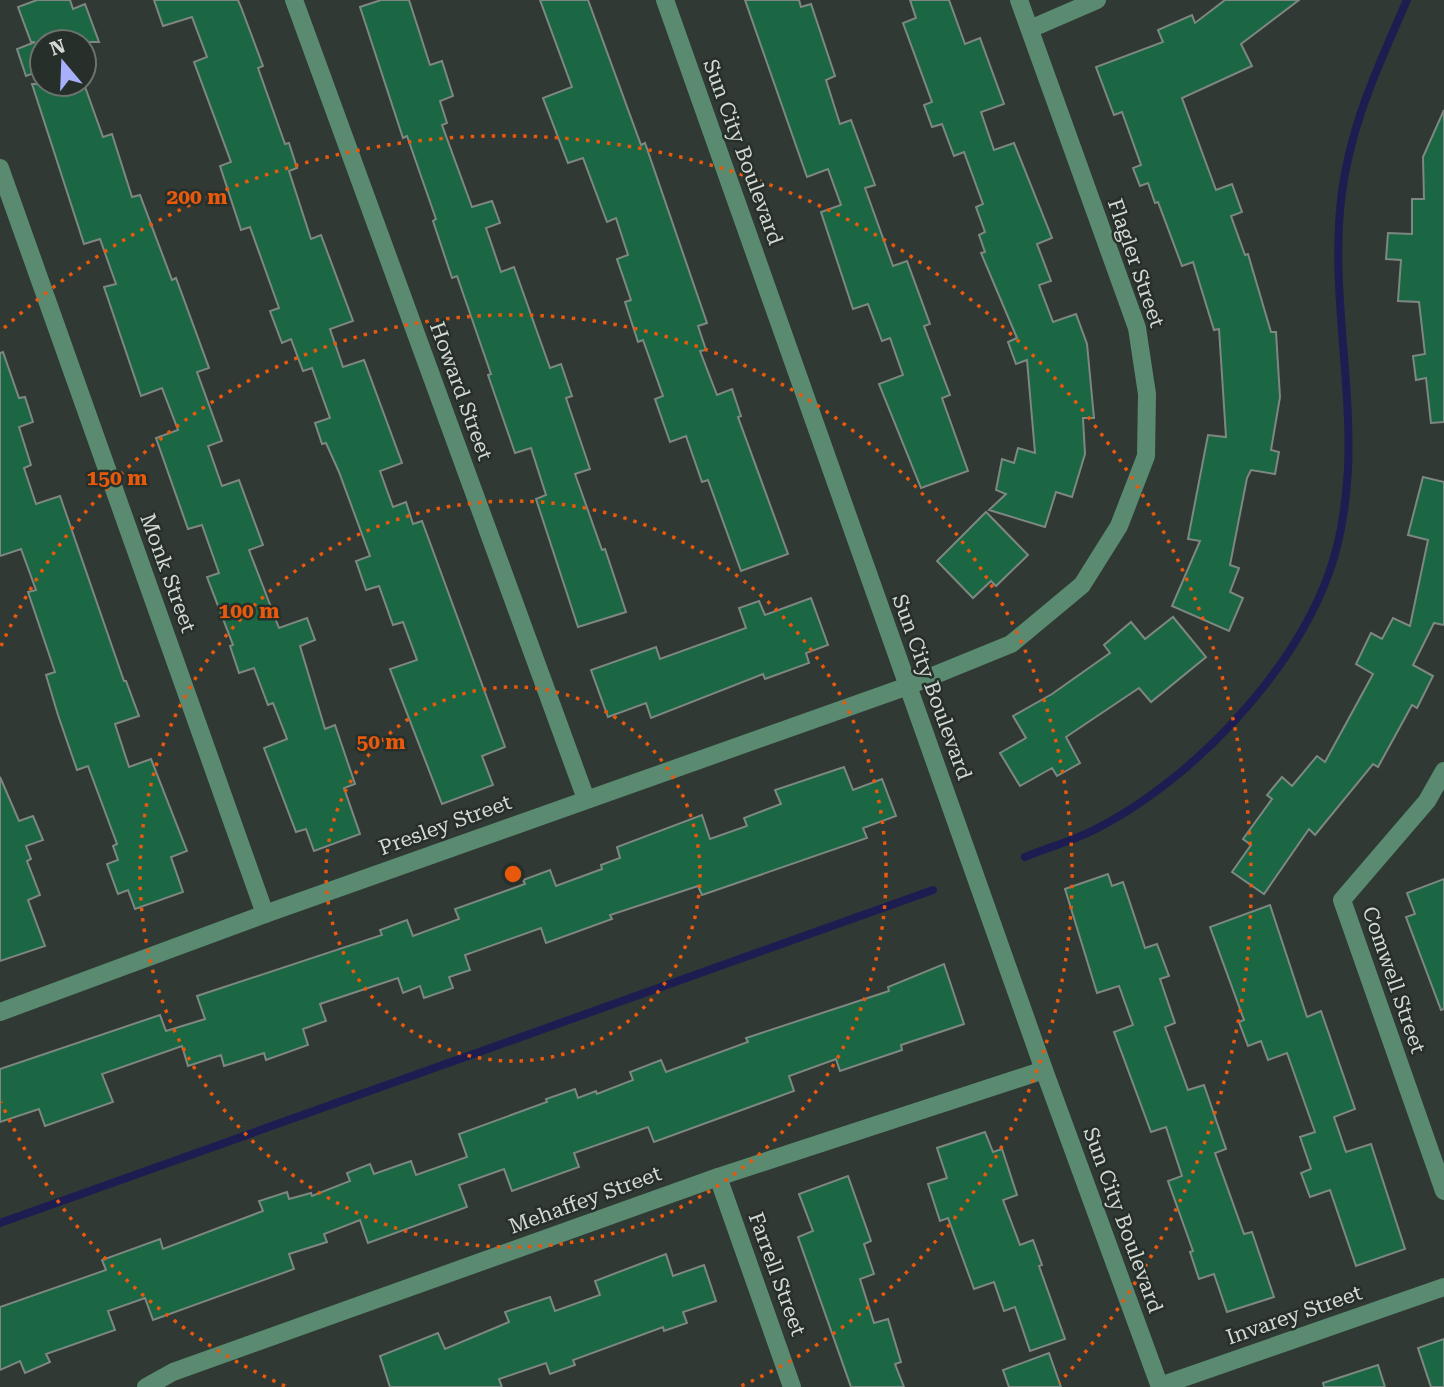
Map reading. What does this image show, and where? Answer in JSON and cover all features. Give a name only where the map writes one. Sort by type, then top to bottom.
[{"type":"street","name":"Howard Street","points":[[294,0],[586,799]]},
{"type":"street","name":"Sun City Boulevard","points":[[665,0],[1044,1070],[1160,1386]]},
{"type":"street","name":"Flagler Street","points":[[908,686],[1011,644],[1082,585],[1119,526],[1146,456],[1147,394],[1137,328],[1020,0]]},
{"type":"street","points":[[1030,29],[1097,0]]},
{"type":"street","name":"Monk Street","points":[[0,168],[265,914]]},
{"type":"street","name":"Presley Street","points":[[0,1012],[265,914],[908,686]]},
{"type":"street","name":"Comwell Street","points":[[1444,771],[1427,801],[1342,900],[1444,1191]]},
{"type":"street","name":"Mehaffey Street","points":[[146,1387],[173,1372],[718,1177],[1044,1070]]},
{"type":"street","name":"Farrell Street","points":[[718,1177],[793,1387]]},
{"type":"street","name":"Invarey Street","points":[[1160,1386],[1444,1287]]},
{"type":"building","points":[[37,0],[70,0],[73,9],[85,4],[94,28],[28,28],[28,34],[18,7]]},
{"type":"building","points":[[154,0],[238,0],[263,66],[258,68],[285,144],[289,143],[297,168],[289,171],[311,239],[321,235],[353,321],[330,329],[343,367],[364,360],[402,463],[380,471],[393,507],[406,502],[413,524],[422,521],[505,747],[482,756],[493,785],[442,804],[390,669],[417,660],[403,622],[393,625],[379,586],[366,590],[356,561],[370,556],[339,472],[326,443],[322,444],[315,423],[330,418],[312,368],[303,371],[291,339],[282,343],[270,311],[279,308],[250,227],[241,230],[220,166],[231,162],[194,62],[207,57],[192,17],[163,26]]},
{"type":"building","points":[[381,0],[409,0],[430,65],[442,61],[453,96],[440,101],[447,123],[442,125],[472,207],[492,201],[500,223],[486,228],[501,272],[514,267],[550,368],[561,364],[572,396],[566,398],[590,469],[575,474],[602,550],[605,549],[626,612],[578,627],[536,499],[546,495],[531,448],[515,453],[457,276],[452,278],[433,221],[436,219],[407,136],[403,138],[360,7]]},
{"type":"building","points":[[540,0],[588,0],[641,145],[645,143],[707,323],[698,326],[706,350],[700,351],[717,395],[732,389],[741,416],[738,417],[788,554],[741,571],[708,480],[702,482],[686,436],[670,442],[655,399],[663,396],[643,340],[638,342],[625,302],[631,300],[617,259],[628,255],[616,218],[607,222],[583,158],[568,163],[543,98],[572,87]]},
{"type":"building","points":[[745,0],[799,0],[801,7],[811,4],[835,76],[826,80],[840,124],[851,120],[875,185],[865,188],[893,266],[907,261],[930,324],[924,326],[950,395],[942,398],[968,471],[921,488],[879,384],[903,375],[890,338],[882,341],[868,304],[853,309],[821,212],[841,205],[828,169],[807,177]]},
{"type":"building","points":[[910,0],[949,0],[965,44],[980,38],[1004,104],[981,112],[994,150],[1014,143],[1052,238],[1037,244],[1051,281],[1039,285],[1053,322],[1076,314],[1087,344],[1094,418],[1083,418],[1085,454],[1072,497],[1056,492],[1045,527],[989,510],[1006,494],[996,490],[1002,459],[1014,463],[1018,448],[1035,453],[1027,360],[1016,364],[1008,342],[1017,338],[981,253],[985,252],[979,235],[985,232],[976,207],[983,204],[964,152],[954,156],[942,124],[932,127],[924,105],[932,102],[903,23],[916,18]]},
{"type":"building","points":[[1225,0],[1299,0],[1241,44],[1252,66],[1182,98],[1216,190],[1232,184],[1242,212],[1231,216],[1245,255],[1248,254],[1271,332],[1276,332],[1280,397],[1271,450],[1279,452],[1275,474],[1251,470],[1247,478],[1230,565],[1239,568],[1230,592],[1243,598],[1229,631],[1172,606],[1200,541],[1188,539],[1208,435],[1226,437],[1219,329],[1214,330],[1193,262],[1182,266],[1158,202],[1155,203],[1148,183],[1140,186],[1133,168],[1141,165],[1122,112],[1114,115],[1096,67],[1163,42],[1158,30],[1192,15],[1195,23]]},
{"type":"building","points":[[28,45],[28,75],[26,76],[17,49]]},
{"type":"building","points":[[37,98],[89,98],[103,137],[112,134],[132,197],[140,195],[172,280],[176,278],[209,368],[197,372],[222,441],[208,446],[222,486],[239,480],[263,545],[249,550],[279,628],[307,618],[315,640],[300,646],[325,729],[335,725],[355,784],[344,788],[360,834],[314,851],[306,829],[296,832],[264,748],[287,739],[273,703],[268,705],[254,668],[239,673],[230,646],[233,645],[207,577],[219,573],[202,525],[188,529],[156,438],[178,430],[162,388],[141,396],[104,287],[116,284],[100,239],[84,244]]},
{"type":"building","points":[[1444,110],[1444,422],[1431,423],[1426,378],[1416,380],[1413,356],[1425,354],[1419,302],[1398,301],[1401,260],[1386,259],[1388,233],[1412,234],[1412,199],[1424,199],[1423,157]]},
{"type":"building","points":[[3,352],[19,398],[25,397],[33,422],[19,427],[31,465],[24,468],[36,504],[60,496],[124,681],[139,716],[115,724],[129,767],[151,759],[187,851],[171,857],[183,892],[135,909],[128,890],[118,894],[107,864],[118,860],[113,846],[117,844],[88,766],[77,770],[58,715],[46,675],[55,672],[28,592],[36,590],[21,549],[0,556],[0,353]]},
{"type":"building","points":[[1423,477],[1444,482],[1444,625],[1434,623],[1413,665],[1433,676],[1417,708],[1412,705],[1378,767],[1373,764],[1315,835],[1309,829],[1264,894],[1232,872],[1251,845],[1243,839],[1272,799],[1267,795],[1282,777],[1292,786],[1317,756],[1325,762],[1373,674],[1356,664],[1371,633],[1382,639],[1393,618],[1410,626],[1428,540],[1408,535]]},
{"type":"building","points":[[986,512],[1028,555],[996,586],[991,581],[973,598],[937,561]]},
{"type":"building","points":[[811,598],[828,645],[806,653],[809,663],[765,679],[763,674],[651,718],[646,703],[608,717],[591,670],[656,647],[660,659],[746,628],[739,608],[759,601],[765,615]]},
{"type":"building","points":[[1173,617],[1206,657],[1151,702],[1139,688],[1066,737],[1080,763],[1057,776],[1052,768],[1020,786],[1000,753],[1026,738],[1013,716],[1052,694],[1110,653],[1104,645],[1131,622],[1145,639]]},
{"type":"building","points":[[844,767],[853,790],[882,779],[896,816],[863,828],[867,838],[702,895],[698,886],[610,915],[612,919],[546,943],[541,928],[465,955],[470,970],[449,977],[453,988],[424,998],[420,986],[403,993],[398,978],[320,1004],[326,1021],[303,1029],[308,1045],[266,1060],[264,1053],[224,1066],[221,1055],[188,1066],[182,1046],[102,1074],[113,1102],[45,1126],[39,1109],[0,1122],[0,1069],[160,1015],[166,1031],[205,1019],[197,996],[382,935],[380,930],[407,920],[413,936],[459,919],[455,909],[525,884],[523,880],[550,870],[556,886],[602,869],[601,865],[620,858],[617,847],[702,815],[710,839],[747,826],[744,818],[781,804],[775,790]]},
{"type":"building","points":[[0,777],[19,821],[33,816],[43,840],[26,846],[31,859],[27,861],[40,895],[28,900],[45,946],[0,961]]},
{"type":"building","points":[[1108,874],[1112,886],[1123,882],[1145,948],[1157,944],[1169,976],[1160,979],[1175,1023],[1165,1027],[1188,1090],[1204,1085],[1226,1149],[1215,1153],[1244,1234],[1252,1232],[1274,1297],[1227,1312],[1214,1274],[1199,1279],[1190,1252],[1193,1251],[1168,1181],[1182,1176],[1166,1127],[1151,1132],[1114,1032],[1133,1025],[1119,986],[1097,993],[1065,889]]},
{"type":"building","points":[[1444,879],[1444,1009],[1441,1010],[1406,917],[1415,914],[1407,893]]},
{"type":"building","points":[[1270,905],[1307,1017],[1321,1011],[1355,1109],[1334,1117],[1346,1152],[1371,1144],[1405,1249],[1356,1266],[1330,1190],[1310,1197],[1301,1173],[1311,1169],[1300,1137],[1315,1132],[1287,1053],[1268,1060],[1261,1041],[1248,1046],[1239,1022],[1244,1020],[1210,927]]},
{"type":"building","points":[[944,964],[964,1024],[901,1045],[902,1050],[840,1071],[836,1059],[789,1076],[794,1091],[654,1142],[648,1127],[574,1153],[579,1167],[512,1191],[504,1169],[459,1185],[467,1207],[368,1243],[360,1220],[324,1234],[327,1242],[289,1254],[294,1269],[153,1320],[145,1298],[108,1311],[115,1330],[46,1354],[50,1362],[25,1373],[20,1361],[0,1370],[0,1307],[106,1270],[102,1260],[160,1239],[163,1249],[263,1211],[259,1201],[287,1192],[289,1199],[311,1193],[312,1196],[350,1181],[347,1173],[370,1164],[374,1174],[411,1161],[416,1175],[467,1157],[459,1134],[547,1102],[546,1099],[575,1089],[578,1098],[596,1091],[597,1094],[633,1080],[630,1072],[661,1060],[666,1072],[748,1042],[746,1038],[889,991],[888,987]]},
{"type":"building","points":[[985,1132],[993,1152],[1002,1149],[1017,1195],[1003,1200],[1020,1245],[1033,1240],[1042,1265],[1039,1266],[1065,1339],[1030,1351],[1015,1307],[1004,1311],[994,1282],[974,1289],[948,1218],[940,1221],[928,1184],[947,1178],[937,1148]]},
{"type":"building","points":[[848,1176],[871,1241],[864,1244],[874,1274],[860,1279],[874,1323],[888,1319],[901,1362],[895,1364],[904,1387],[851,1387],[798,1237],[813,1231],[799,1194]]},
{"type":"building","points":[[666,1254],[673,1276],[704,1265],[716,1301],[683,1312],[687,1323],[664,1331],[663,1327],[573,1360],[575,1365],[550,1374],[546,1363],[499,1379],[502,1387],[390,1387],[380,1356],[438,1333],[445,1349],[509,1322],[505,1312],[550,1297],[555,1311],[600,1295],[595,1281]]},
{"type":"building","points":[[1444,1339],[1444,1387],[1431,1387],[1418,1348]]},
{"type":"building","points":[[1049,1353],[1061,1387],[1009,1387],[1003,1370]]},
{"type":"building","points":[[1378,1365],[1385,1387],[1324,1387],[1323,1383]]},
{"type":"waterway","points":[[1025,857],[1086,834],[1130,809],[1166,784],[1201,754],[1234,722],[1264,686],[1312,611],[1329,573],[1337,548],[1347,482],[1347,402],[1338,267],[1341,200],[1358,122],[1407,0]]},
{"type":"waterway","points":[[0,1223],[933,890]]}]
